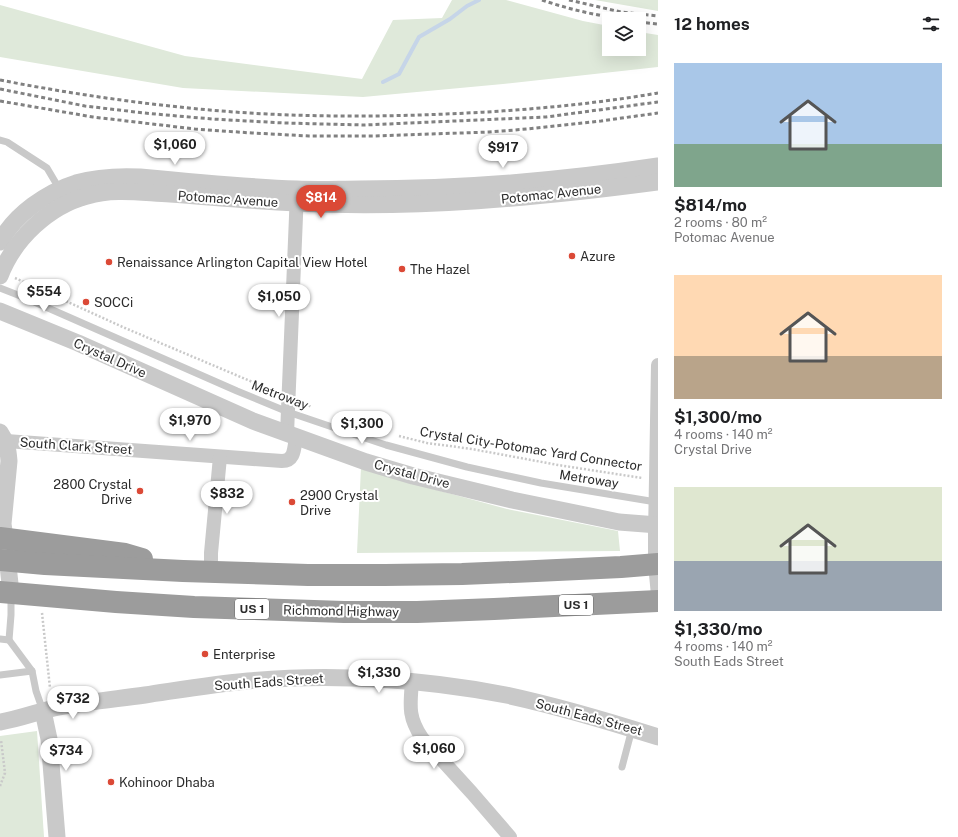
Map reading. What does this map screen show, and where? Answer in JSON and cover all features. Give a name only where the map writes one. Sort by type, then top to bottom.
[{"type":"highway","points":[[3,538],[125,554],[184,571]]},
{"type":"highway","points":[[4,560],[45,564],[184,571],[339,575],[536,571],[657,564]]},
{"type":"highway","name":"Richmond Highway","points":[[6,593],[186,607],[344,612],[417,612],[658,601]]},
{"type":"street","name":"Potomac Avenue","points":[[0,242],[12,224],[34,204],[47,195],[73,200],[104,192],[297,196],[491,185],[603,174],[658,166]]},
{"type":"street","name":"Potomac Avenue","points":[[297,196],[348,205],[433,204],[571,193],[658,182]]},
{"type":"street","points":[[292,436],[288,412],[288,396],[297,196]]},
{"type":"street","name":"Potomac Avenue","points":[[0,278],[8,258],[16,246],[26,234],[48,215],[63,197]]},
{"type":"street","name":"Crystal Drive","points":[[0,311],[78,343],[254,421],[372,464],[413,476],[512,500],[620,522],[656,525]]},
{"type":"street","points":[[658,365],[655,479],[657,502],[656,525],[658,595]]},
{"type":"street","points":[[3,436],[8,451],[9,461],[2,524],[6,593]]},
{"type":"street","name":"South Clark Street","points":[[3,436],[220,457],[286,461],[290,460],[293,456],[292,436]]},
{"type":"street","points":[[211,572],[211,554],[220,457]]},
{"type":"street","name":"South Eads Street","points":[[0,722],[60,707],[221,684],[278,679],[342,678],[394,680],[464,688],[554,706],[658,737]]},
{"type":"street","points":[[412,682],[412,719],[422,738],[510,837]]},
{"type":"street","points":[[44,711],[49,739],[57,837]]},
{"type":"street","name":"South Eads Street","points":[[0,712],[44,711]]},
{"type":"lane","points":[[0,140],[7,142],[47,168],[63,197]]},
{"type":"lane","name":"Metroway","points":[[0,278],[30,300],[288,412],[379,442],[467,467],[541,483],[657,502]]},
{"type":"lane","points":[[6,593],[11,615],[9,640],[32,670],[36,690],[44,711]]},
{"type":"lane","points":[[0,639],[9,640]]},
{"type":"lane","points":[[0,675],[32,670]]},
{"type":"lane","points":[[622,767],[632,729]]},
{"type":"path","points":[[0,278],[139,334],[268,389],[298,399],[317,410]]},
{"type":"path","name":"Crystal City-Potomac Yard Connector","points":[[394,435],[427,443],[472,449],[566,467],[627,477],[655,479]]},
{"type":"path","points":[[42,611],[50,688]]},
{"type":"path","points":[[0,786],[5,773],[1,740]]},
{"type":"green space","points":[[452,0],[506,0],[602,25],[602,56],[646,56],[646,33],[658,35],[658,67],[503,84],[363,97],[183,88],[0,57],[0,5],[185,56],[362,79],[393,20],[442,18]]},
{"type":"green space","points":[[595,0],[658,0],[658,11]]},
{"type":"green space","points":[[361,467],[411,483],[507,509],[618,531],[620,551],[357,553]]},
{"type":"green space","points":[[37,731],[44,837],[0,837],[0,736]]},
{"type":"waterway","points":[[383,82],[399,74],[419,37],[479,0]]},
{"type":"railway","points":[[542,0],[602,16]]},
{"type":"railway","points":[[569,0],[621,12],[658,16]]},
{"type":"railway","points":[[646,23],[658,24]]},
{"type":"railway","points":[[0,80],[87,95],[175,107],[260,114],[313,116],[393,116],[499,111],[579,104],[658,93]]},
{"type":"railway","points":[[0,89],[85,106],[144,113],[284,123],[364,125],[546,117],[658,102]]},
{"type":"railway","points":[[0,101],[93,117],[195,129],[309,136],[374,136],[489,132],[601,121],[658,113]]},
{"type":"place","name":"Azure","points":[[572,256]]},
{"type":"place","name":"Renaissance Arlington Capital View Hotel","points":[[109,262]]},
{"type":"place","name":"The Hazel","points":[[402,269]]},
{"type":"place","name":"SOCCi","points":[[86,302]]},
{"type":"place","name":"2800 Crystal Drive","points":[[140,491]]},
{"type":"place","name":"2900 Crystal Drive","points":[[292,502]]},
{"type":"place","name":"Enterprise","points":[[205,654]]},
{"type":"place","name":"Kohinoor Dhaba","points":[[111,782]]}]
